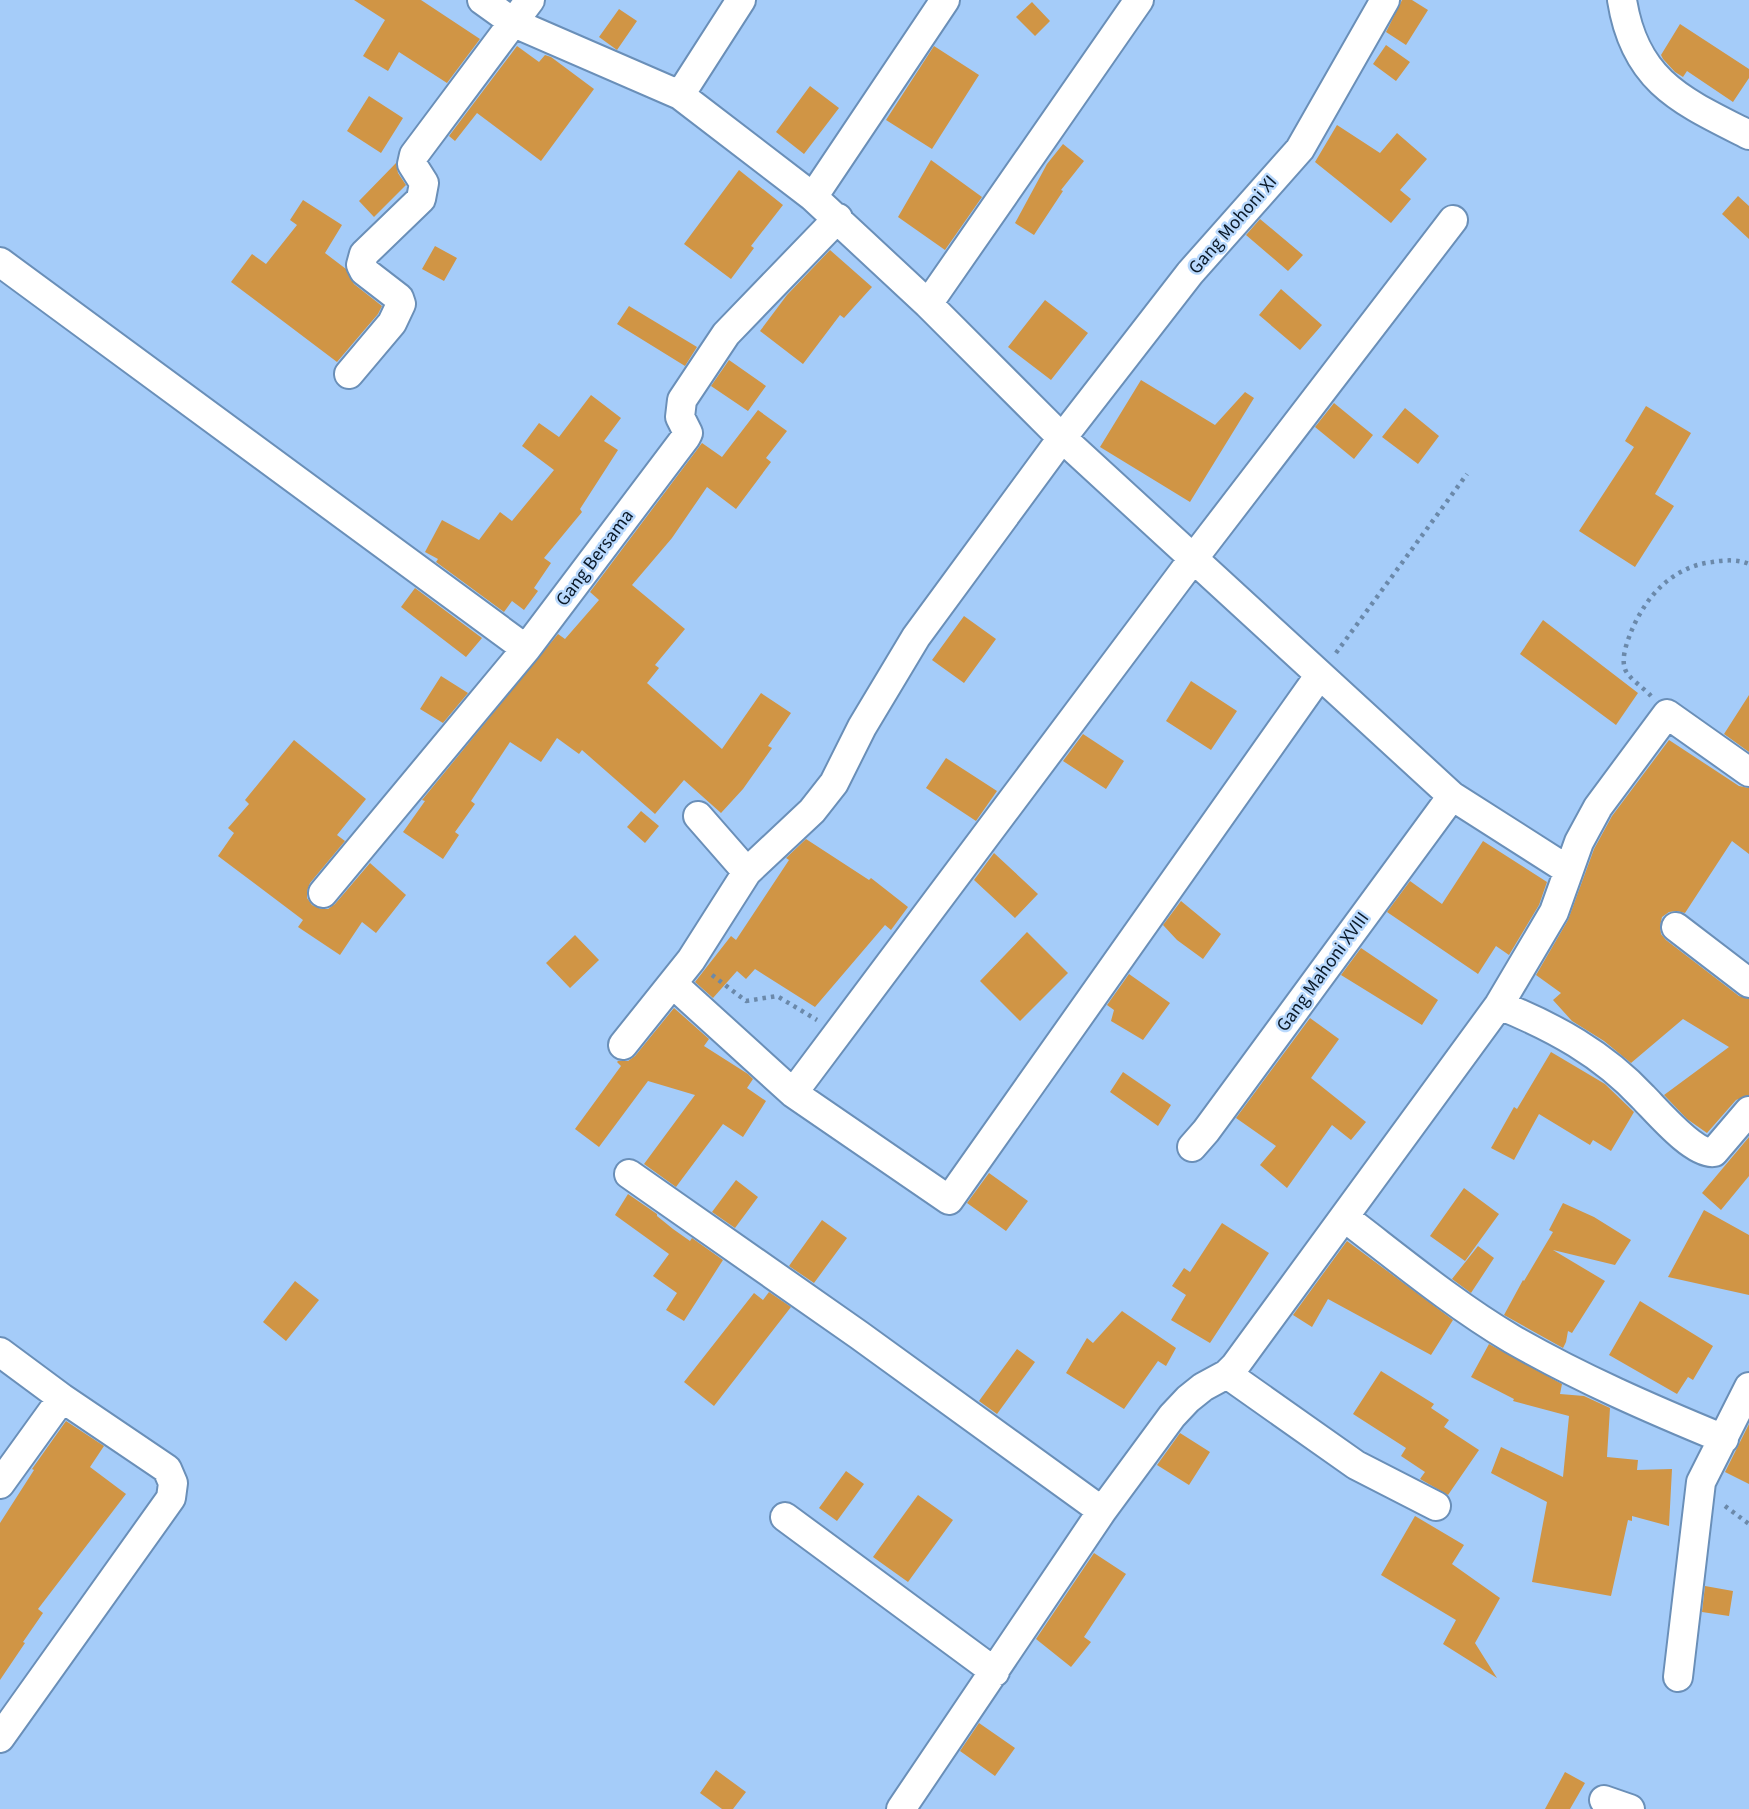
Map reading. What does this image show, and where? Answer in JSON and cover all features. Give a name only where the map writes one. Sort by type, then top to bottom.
[{"type":"street","points":[[482,0],[514,23],[680,95],[813,197],[928,304],[1062,438],[1452,796],[1567,870]]},
{"type":"street","points":[[349,373],[392,323],[401,304],[399,299],[364,271],[361,265],[364,254],[421,199],[424,183],[412,163],[414,155],[530,0]]},
{"type":"street","points":[[680,95],[741,0]]},
{"type":"street","points":[[813,197],[945,0]]},
{"type":"street","points":[[928,304],[1139,0]]},
{"type":"street","name":"Gang Mohoni XI","points":[[622,1045],[691,960],[747,872],[812,810],[834,783],[862,727],[916,637],[1062,438],[1191,273],[1300,149],[1385,0]]},
{"type":"street","points":[[1622,0],[1625,17],[1642,59],[1659,82],[1692,106],[1749,135]]},
{"type":"street","name":"Gang Bersama","points":[[323,893],[526,649],[687,436],[680,417],[682,400],[726,334],[838,218]]},
{"type":"street","points":[[793,1093],[1193,559],[1453,220]]},
{"type":"street","points":[[0,262],[526,649]]},
{"type":"street","points":[[673,984],[793,1093],[949,1200],[1319,676]]},
{"type":"street","points":[[901,1809],[1102,1511],[1172,1416],[1203,1387],[1227,1374],[1246,1352],[1499,1005],[1554,912],[1567,870],[1598,807],[1667,714],[1749,772]]},
{"type":"street","name":"Gang Mahoni XVIII","points":[[1192,1147],[1452,796]]},
{"type":"street","points":[[698,816],[747,872]]},
{"type":"street","points":[[1676,927],[1749,983]]},
{"type":"street","points":[[1499,1005],[1536,1020],[1577,1042],[1610,1065],[1672,1127],[1706,1152],[1714,1152],[1749,1111]]},
{"type":"street","points":[[629,1174],[859,1335],[1102,1511]]},
{"type":"street","points":[[1344,1217],[1466,1308],[1511,1338],[1650,1409],[1724,1439]]},
{"type":"street","points":[[0,1352],[167,1469],[173,1483],[171,1498],[0,1738]]},
{"type":"street","points":[[1227,1374],[1356,1465],[1436,1506]]},
{"type":"street","points":[[1678,1677],[1701,1482],[1749,1389]]},
{"type":"street","points":[[0,1484],[62,1398]]},
{"type":"street","points":[[785,1517],[995,1672]]},
{"type":"street","points":[[1604,1800],[1630,1809]]},
{"type":"path","points":[[1319,676],[1467,474]]},
{"type":"path","points":[[1625,671],[1625,653],[1636,621],[1650,597],[1666,580],[1702,563],[1724,560],[1749,564]]},
{"type":"path","points":[[691,960],[746,1001],[777,996],[839,1033]]},
{"type":"building","points":[[354,0],[421,0],[480,39],[447,83],[399,52],[388,71],[363,56],[385,20]]},
{"type":"building","points":[[1402,0],[1412,0],[1428,10],[1406,45],[1386,32]]},
{"type":"building","points":[[1032,2],[1050,21],[1035,36],[1016,17]]},
{"type":"building","points":[[619,9],[637,21],[617,50],[599,37]]},
{"type":"building","points":[[1680,24],[1749,69],[1749,78],[1733,102],[1687,71],[1683,77],[1663,59],[1661,55]]},
{"type":"building","points":[[1386,45],[1410,62],[1396,81],[1373,64]]},
{"type":"building","points":[[517,46],[539,62],[545,55],[551,57],[594,89],[541,161],[477,113],[455,141],[449,136]]},
{"type":"building","points":[[934,46],[979,75],[932,149],[886,120]]},
{"type":"building","points":[[810,86],[839,108],[804,154],[776,132]]},
{"type":"building","points":[[369,96],[403,118],[381,153],[347,131]]},
{"type":"building","points":[[1337,125],[1380,153],[1397,133],[1427,159],[1400,190],[1411,199],[1391,223],[1315,162]]},
{"type":"building","points":[[1063,144],[1084,161],[1061,190],[1063,191],[1034,235],[1015,223],[1047,164]]},
{"type":"building","points":[[931,160],[982,197],[945,250],[898,217]]},
{"type":"building","points":[[396,163],[398,173],[406,185],[374,217],[359,201]]},
{"type":"building","points":[[739,170],[783,205],[751,246],[754,248],[731,279],[684,244]]},
{"type":"building","points":[[1738,196],[1749,206],[1749,239],[1722,214]]},
{"type":"building","points":[[303,200],[342,225],[325,253],[346,269],[354,284],[382,306],[337,362],[231,282],[252,254],[266,264],[297,225],[290,220]]},
{"type":"building","points":[[1260,219],[1303,255],[1288,271],[1246,235]]},
{"type":"building","points":[[435,246],[457,258],[444,281],[422,269]]},
{"type":"building","points":[[830,250],[872,287],[844,318],[840,315],[803,364],[760,331],[787,295]]},
{"type":"building","points":[[1281,289],[1322,325],[1300,350],[1259,315]]},
{"type":"building","points":[[1045,300],[1088,333],[1051,380],[1008,347]]},
{"type":"building","points":[[629,306],[697,347],[685,366],[617,324]]},
{"type":"building","points":[[729,360],[766,386],[748,411],[711,386]]},
{"type":"building","points":[[1141,380],[1215,425],[1245,392],[1254,398],[1190,502],[1100,447]]},
{"type":"building","points":[[591,395],[621,418],[604,441],[618,450],[580,509],[582,512],[544,558],[551,563],[534,588],[538,591],[524,610],[512,601],[504,612],[436,562],[438,559],[425,552],[442,520],[479,540],[500,512],[512,521],[554,470],[522,446],[539,423],[559,437]]},
{"type":"building","points":[[1334,403],[1373,435],[1354,459],[1315,427]]},
{"type":"building","points":[[1646,406],[1691,433],[1655,494],[1674,506],[1635,567],[1579,531],[1634,447],[1625,441]]},
{"type":"building","points":[[1405,408],[1439,436],[1418,464],[1382,437]]},
{"type":"building","points":[[758,410],[787,431],[766,458],[771,462],[736,509],[707,487],[672,538],[632,585],[685,629],[655,665],[659,668],[647,683],[722,749],[761,693],[791,713],[768,746],[772,748],[743,789],[721,813],[684,780],[655,814],[582,750],[579,754],[557,738],[541,762],[510,742],[471,801],[475,804],[455,832],[459,835],[443,859],[403,832],[425,801],[422,800],[558,634],[565,639],[599,600],[590,592],[702,443],[722,457]]},
{"type":"building","points":[[415,588],[482,638],[466,657],[401,607]]},
{"type":"building","points":[[964,616],[996,639],[964,683],[932,660]]},
{"type":"building","points":[[1543,620],[1638,693],[1616,725],[1520,654]]},
{"type":"building","points":[[441,676],[468,693],[443,723],[420,709]]},
{"type":"building","points":[[1191,681],[1237,711],[1211,750],[1166,721]]},
{"type":"building","points":[[1749,695],[1749,752],[1724,734]]},
{"type":"building","points":[[1083,734],[1124,761],[1106,789],[1063,761]]},
{"type":"building","points":[[294,740],[366,799],[337,835],[345,841],[310,883],[307,898],[312,905],[328,909],[335,904],[370,863],[406,895],[376,933],[362,922],[340,955],[298,927],[303,920],[218,856],[234,833],[228,828],[249,804],[245,800]]},
{"type":"building","points":[[1669,740],[1739,786],[1749,788],[1749,854],[1732,841],[1685,913],[1669,912],[1662,917],[1660,926],[1661,934],[1666,940],[1739,996],[1749,999],[1749,1095],[1736,1100],[1707,1133],[1687,1119],[1664,1095],[1729,1047],[1683,1019],[1631,1063],[1604,1041],[1572,1021],[1553,1000],[1561,993],[1536,975],[1568,920],[1594,849],[1612,816]]},
{"type":"building","points":[[946,758],[997,791],[976,821],[926,788]]},
{"type":"building","points":[[641,811],[659,826],[645,843],[627,827]]},
{"type":"building","points":[[806,839],[869,880],[871,878],[908,907],[891,930],[885,925],[815,1007],[755,969],[746,979],[737,971],[713,998],[695,982],[731,936],[736,940],[789,860],[786,858]]},
{"type":"building","points":[[1483,841],[1547,882],[1539,905],[1509,955],[1496,946],[1478,974],[1387,912],[1410,881],[1442,904]]},
{"type":"building","points":[[994,853],[1038,894],[1015,918],[974,880]]},
{"type":"building","points":[[1181,901],[1221,934],[1203,959],[1177,940],[1163,925]]},
{"type":"building","points":[[1027,932],[1068,973],[1020,1021],[980,981]]},
{"type":"building","points":[[575,935],[599,960],[570,988],[546,963]]},
{"type":"building","points":[[1361,948],[1438,1000],[1422,1025],[1341,975]]},
{"type":"building","points":[[1129,974],[1170,1003],[1143,1040],[1111,1021],[1114,1010],[1107,1005]]},
{"type":"building","points":[[674,1008],[709,1039],[704,1046],[753,1079],[747,1088],[766,1101],[743,1137],[723,1124],[676,1187],[644,1164],[695,1095],[648,1081],[599,1147],[575,1129],[621,1066],[617,1062],[628,1061],[635,1056]]},
{"type":"building","points":[[1310,1018],[1339,1039],[1311,1078],[1366,1122],[1351,1140],[1332,1125],[1287,1188],[1260,1165],[1276,1146],[1236,1118]]},
{"type":"building","points":[[1551,1052],[1605,1084],[1634,1112],[1611,1151],[1593,1140],[1590,1145],[1539,1114],[1514,1160],[1491,1148],[1514,1107],[1517,1109]]},
{"type":"building","points":[[1123,1072],[1171,1105],[1158,1126],[1110,1092]]},
{"type":"building","points":[[1749,1137],[1749,1176],[1721,1210],[1702,1193]]},
{"type":"building","points":[[989,1173],[1028,1201],[1006,1231],[967,1203]]},
{"type":"building","points":[[736,1180],[758,1197],[735,1228],[712,1212]]},
{"type":"building","points":[[1464,1188],[1499,1214],[1465,1261],[1430,1236]]},
{"type":"building","points":[[628,1194],[690,1241],[692,1238],[723,1260],[684,1321],[666,1310],[677,1293],[653,1276],[669,1254],[615,1215]]},
{"type":"building","points":[[1563,1203],[1594,1217],[1631,1240],[1615,1265],[1553,1250],[1605,1281],[1572,1333],[1568,1331],[1563,1348],[1504,1315],[1553,1232],[1549,1230]]},
{"type":"building","points":[[1704,1210],[1749,1235],[1749,1295],[1668,1277]]},
{"type":"building","points":[[822,1220],[847,1238],[814,1283],[789,1266]]},
{"type":"building","points":[[1222,1223],[1269,1253],[1210,1343],[1171,1320],[1186,1295],[1172,1286],[1184,1268],[1190,1272]]},
{"type":"building","points":[[1347,1241],[1453,1320],[1431,1355],[1328,1299],[1312,1327],[1293,1315]]},
{"type":"building","points":[[1478,1246],[1494,1258],[1471,1293],[1452,1279]]},
{"type":"building","points":[[295,1281],[319,1300],[286,1341],[263,1322]]},
{"type":"building","points":[[769,1292],[791,1307],[714,1406],[684,1382],[754,1293],[763,1300]]},
{"type":"building","points":[[1640,1301],[1713,1346],[1693,1380],[1688,1377],[1677,1394],[1609,1355]]},
{"type":"building","points":[[1122,1311],[1176,1348],[1166,1366],[1158,1361],[1124,1409],[1066,1373],[1087,1338],[1093,1343]]},
{"type":"building","points":[[1489,1344],[1562,1384],[1560,1394],[1584,1396],[1610,1408],[1607,1457],[1638,1460],[1637,1470],[1672,1469],[1669,1526],[1632,1516],[1632,1521],[1628,1520],[1611,1596],[1532,1582],[1547,1502],[1491,1473],[1501,1447],[1563,1477],[1569,1416],[1513,1401],[1514,1399],[1471,1377]]},
{"type":"building","points":[[1017,1349],[1035,1362],[997,1414],[979,1401]]},
{"type":"building","points":[[1381,1371],[1434,1404],[1431,1408],[1449,1420],[1444,1427],[1479,1450],[1448,1495],[1420,1479],[1425,1472],[1401,1456],[1406,1448],[1353,1414]]},
{"type":"building","points":[[66,1421],[104,1446],[90,1467],[126,1494],[38,1609],[43,1613],[0,1680],[0,1523],[34,1470],[32,1469]]},
{"type":"building","points":[[1749,1424],[1749,1484],[1725,1472]]},
{"type":"building","points":[[1180,1433],[1210,1452],[1189,1485],[1157,1465]]},
{"type":"building","points":[[846,1471],[864,1484],[837,1521],[819,1508]]},
{"type":"building","points":[[918,1495],[953,1520],[908,1582],[873,1557]]},
{"type":"building","points":[[1415,1516],[1464,1545],[1452,1564],[1500,1598],[1475,1643],[1497,1678],[1443,1644],[1456,1620],[1381,1575]]},
{"type":"building","points":[[1094,1553],[1126,1574],[1084,1637],[1091,1642],[1071,1667],[1036,1639]]},
{"type":"building","points":[[1705,1586],[1733,1591],[1729,1616],[1702,1612]]},
{"type":"building","points":[[979,1723],[1015,1748],[995,1776],[960,1751]]},
{"type":"building","points":[[716,1770],[746,1792],[733,1809],[722,1809],[700,1793]]},
{"type":"building","points":[[1565,1772],[1585,1783],[1570,1809],[1545,1809]]}]
